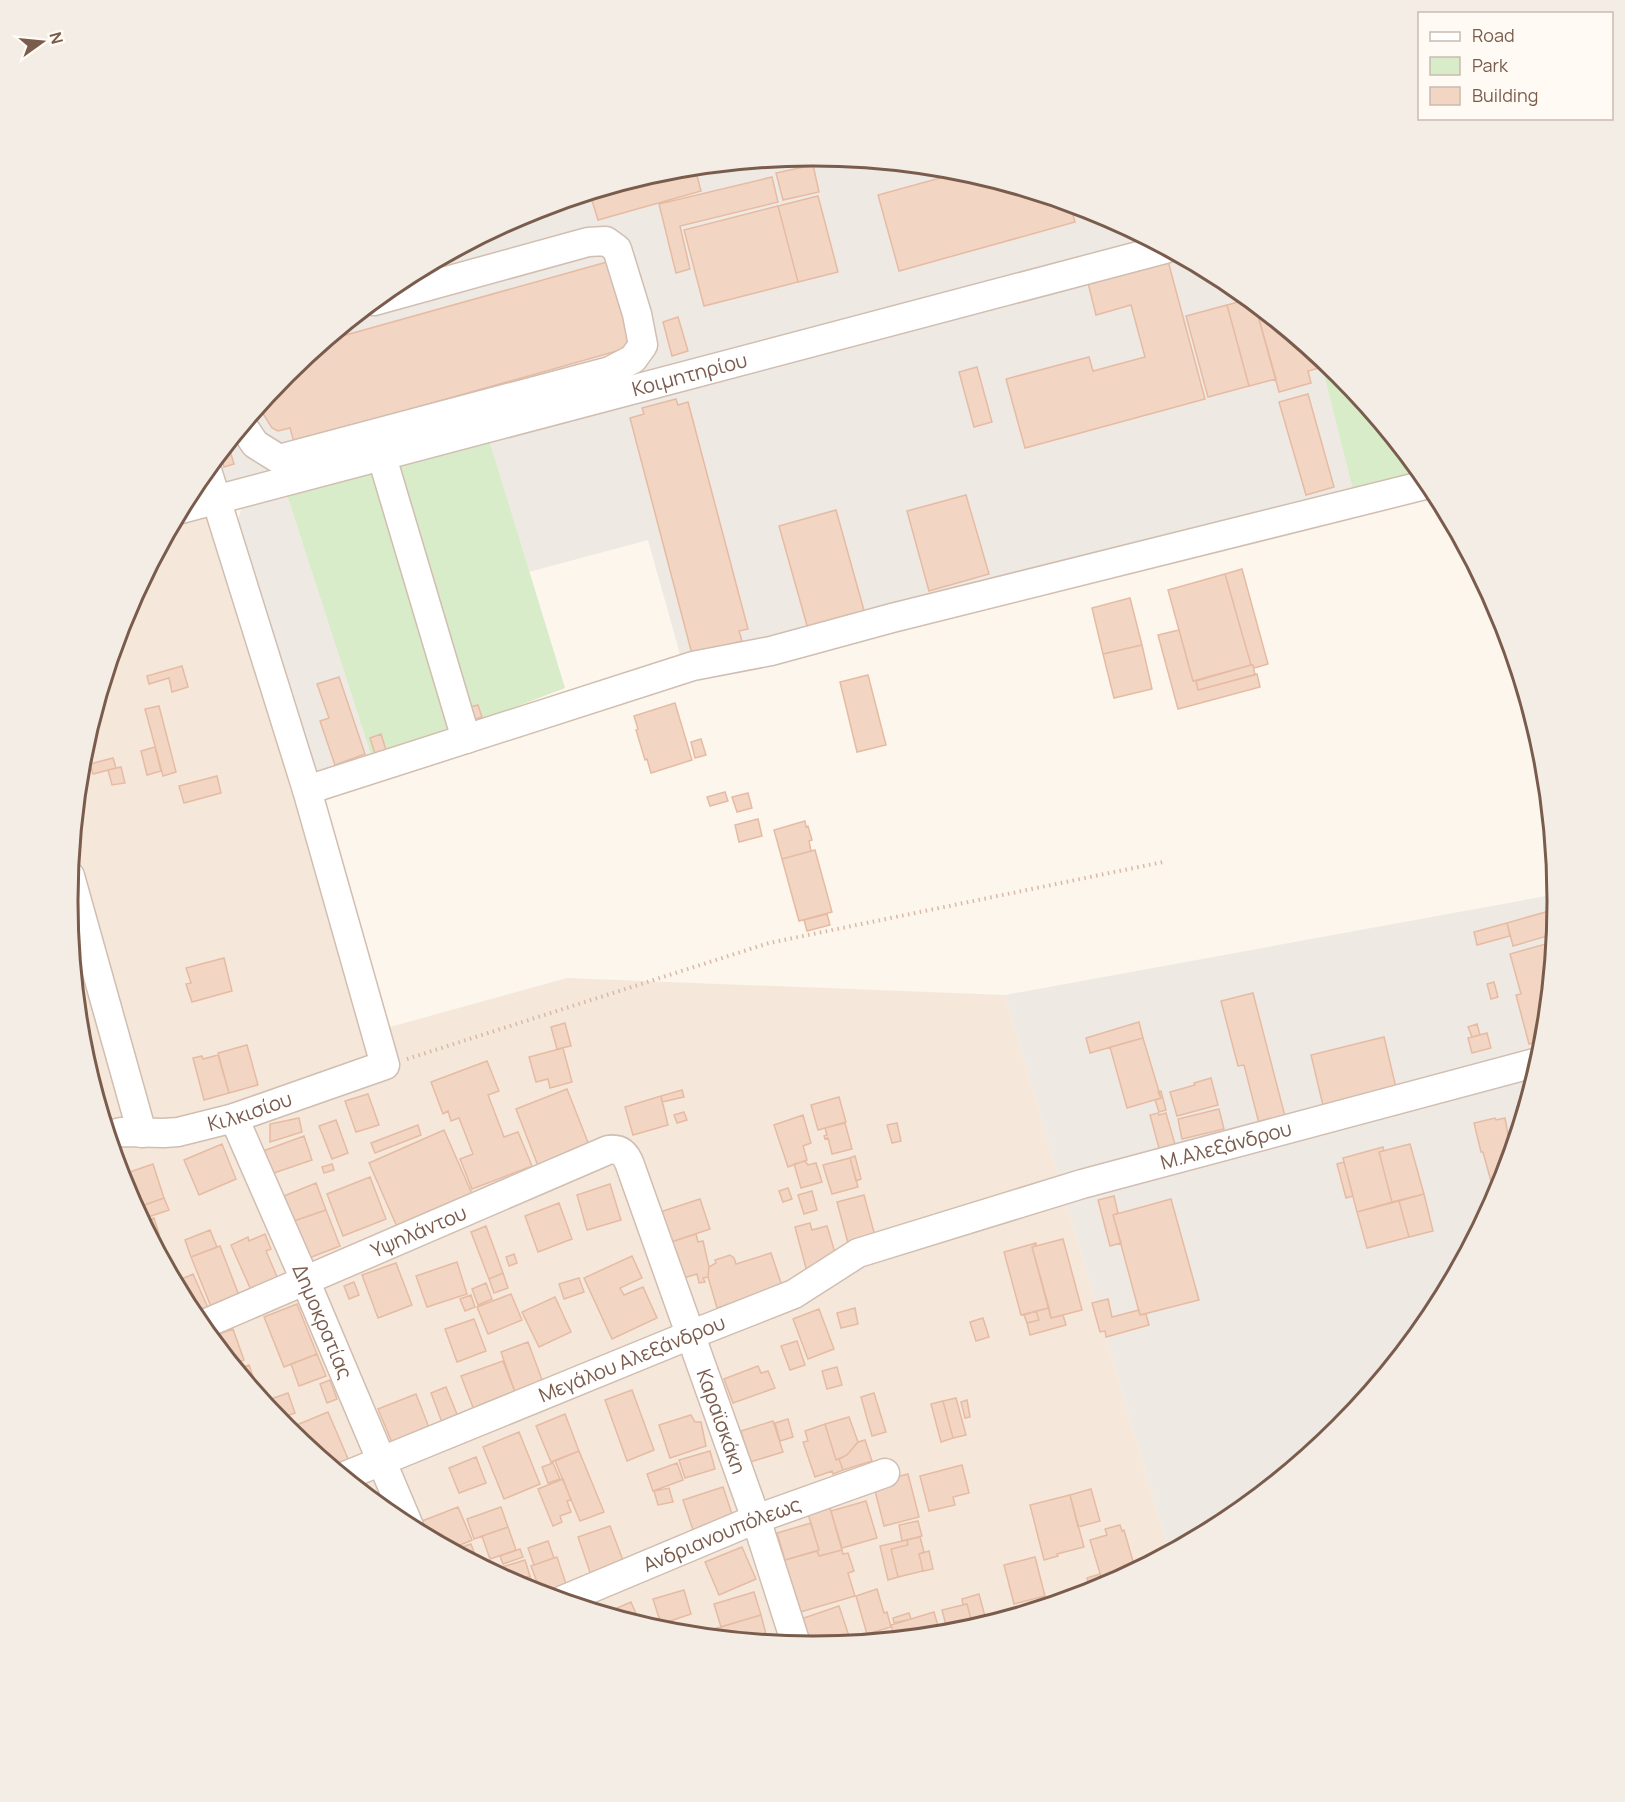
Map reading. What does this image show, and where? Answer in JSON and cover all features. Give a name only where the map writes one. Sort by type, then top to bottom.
[{"type":"street","points":[[247,433],[255,444],[279,459],[610,371],[633,359],[643,345],[637,314],[617,249],[606,241],[588,243],[396,296]]},
{"type":"street","name":"Κοιμητηρίου","points":[[194,506],[1155,252]]},
{"type":"street","points":[[382,457],[466,739]]},
{"type":"street","points":[[210,482],[308,790],[385,1065]]},
{"type":"street","points":[[308,790],[698,665],[771,651],[892,618],[1418,487]]},
{"type":"street","points":[[78,905],[142,1133]]},
{"type":"street","name":"Κιλκισίου","points":[[116,1133],[178,1132],[234,1118],[385,1065]]},
{"type":"street","name":"Μ.Αλεξάνδρου","points":[[915,1234],[1082,1184],[1528,1065]]},
{"type":"street","name":"Δημοκρατίας","points":[[234,1118],[403,1511]]},
{"type":"street","name":"Υψηλάντου","points":[[211,1321],[608,1150],[620,1150],[630,1165]]},
{"type":"street","name":"Καραϊσκάκη","points":[[630,1165],[756,1519],[793,1635]]},
{"type":"street","name":"Μεγάλου Αλεξάνδρου","points":[[352,1473],[794,1294],[858,1253],[915,1234]]},
{"type":"street","name":"Ανδριανουπόλεως","points":[[573,1596],[756,1519],[885,1473]]},
{"type":"path","points":[[385,1065],[769,943],[1163,862]]},
{"type":"shaded area","points":[[812,166],[861,168],[956,181],[1003,192],[1049,205],[1094,222],[1146,247],[233,490],[218,482],[216,474],[230,454],[293,382],[365,318],[404,290],[445,265],[531,222],[576,205],[622,192],[669,181],[764,168]]},
{"type":"shaded area","points":[[1163,256],[1221,290],[1260,318],[1324,374],[1354,494],[683,665],[648,540],[529,572],[487,433]]},
{"type":"shaded area","points":[[205,489],[361,1035],[567,978],[1005,995],[1167,1544],[1094,1580],[1049,1597],[1003,1610],[908,1629],[812,1636],[717,1629],[622,1610],[576,1597],[531,1580],[445,1537],[404,1512],[365,1484],[328,1453],[260,1385],[230,1348],[176,1268],[154,1226],[117,1137],[103,1091],[84,997],[80,949],[78,901],[84,805],[103,711],[117,665],[134,620],[176,534]]},
{"type":"shaded area","points":[[286,492],[373,761],[321,777],[305,766],[235,530],[243,503]]},
{"type":"shaded area","points":[[1547,896],[1541,997],[1522,1091],[1491,1182],[1449,1268],[1395,1348],[1332,1420],[1260,1484],[1221,1512],[1167,1544],[1005,995]]},
{"type":"green space","points":[[1324,374],[1365,417],[1413,480],[1354,494]]},
{"type":"green space","points":[[487,433],[565,688],[373,761],[286,492]]},
{"type":"building","points":[[813,166],[819,192],[783,200],[776,173]]},
{"type":"building","points":[[697,176],[701,191],[598,220],[592,200]]},
{"type":"building","points":[[772,177],[778,202],[680,226],[690,269],[676,273],[659,204]]},
{"type":"building","points":[[939,178],[1049,205],[1073,214],[1075,222],[899,271],[878,195]]},
{"type":"building","points":[[818,196],[838,272],[798,282],[778,206]]},
{"type":"building","points":[[778,206],[798,282],[704,306],[684,230]]},
{"type":"building","points":[[1168,261],[1205,399],[1025,448],[1006,379],[1089,357],[1093,371],[1145,357],[1131,305],[1096,315],[1088,283]]},
{"type":"building","points":[[607,262],[631,347],[294,442],[290,428],[278,431],[272,428],[263,414],[293,382],[344,335]]},
{"type":"building","points":[[1238,302],[1258,317],[1276,379],[1249,386],[1227,305]]},
{"type":"building","points":[[1227,305],[1249,386],[1208,397],[1186,316]]},
{"type":"building","points":[[678,317],[688,351],[672,356],[663,322]]},
{"type":"building","points":[[1258,317],[1318,368],[1308,371],[1311,383],[1279,392]]},
{"type":"building","points":[[977,367],[992,422],[974,427],[959,372]]},
{"type":"building","points":[[1308,394],[1334,487],[1306,495],[1279,402]]},
{"type":"building","points":[[676,399],[678,405],[688,402],[748,629],[739,631],[742,641],[692,654],[630,418],[644,414],[642,408]]},
{"type":"building","points":[[231,453],[234,464],[224,467],[223,464]]},
{"type":"building","points":[[966,495],[989,574],[929,591],[907,511]]},
{"type":"building","points":[[836,510],[865,614],[808,629],[779,526]]},
{"type":"building","points":[[1242,569],[1268,664],[1254,668],[1251,665],[1225,574]]},
{"type":"building","points":[[1225,574],[1251,665],[1193,681],[1168,590]]},
{"type":"building","points":[[1130,598],[1142,645],[1103,654],[1092,608]]},
{"type":"building","points":[[1179,630],[1193,681],[1196,681],[1198,690],[1257,674],[1260,687],[1178,709],[1158,635]]},
{"type":"building","points":[[1142,645],[1152,689],[1114,698],[1103,654]]},
{"type":"building","points":[[1253,665],[1255,675],[1198,690],[1196,681]]},
{"type":"building","points":[[182,666],[188,687],[172,692],[169,678],[149,684],[147,676]]},
{"type":"building","points":[[868,675],[886,745],[857,752],[840,682]]},
{"type":"building","points":[[339,677],[365,754],[335,765],[320,721],[329,718],[317,684]]},
{"type":"building","points":[[675,703],[692,760],[651,773],[636,730],[638,729],[634,716]]},
{"type":"building","points":[[478,705],[482,717],[469,721],[466,708]]},
{"type":"building","points":[[159,706],[176,772],[163,776],[145,709]]},
{"type":"building","points":[[381,734],[386,750],[375,754],[370,738]]},
{"type":"building","points":[[701,739],[706,755],[695,758],[691,742]]},
{"type":"building","points":[[155,747],[161,771],[147,775],[141,751]]},
{"type":"building","points":[[113,758],[116,768],[93,774],[91,764]]},
{"type":"building","points":[[121,767],[125,783],[112,785],[108,770]]},
{"type":"building","points":[[217,776],[221,793],[184,803],[179,786]]},
{"type":"building","points":[[725,792],[728,801],[710,806],[707,797]]},
{"type":"building","points":[[748,793],[752,808],[737,812],[732,797]]},
{"type":"building","points":[[758,819],[762,836],[739,842],[735,825]]},
{"type":"building","points":[[805,821],[812,840],[809,841],[811,851],[782,859],[774,830]]},
{"type":"building","points":[[815,850],[832,912],[799,921],[782,859]]},
{"type":"building","points":[[1547,912],[1546,936],[1513,946],[1507,923]]},
{"type":"building","points":[[827,914],[830,925],[807,931],[804,920]]},
{"type":"building","points":[[1507,923],[1510,936],[1477,945],[1474,932]]},
{"type":"building","points":[[1545,944],[1541,997],[1533,1043],[1529,1044],[1516,995],[1521,994],[1510,954]]},
{"type":"building","points":[[224,958],[232,991],[192,1002],[186,984],[191,983],[186,968]]},
{"type":"building","points":[[1494,982],[1498,997],[1491,999],[1487,984]]},
{"type":"building","points":[[1253,993],[1287,1124],[1261,1131],[1244,1065],[1238,1066],[1221,1001]]},
{"type":"building","points":[[1139,1022],[1143,1038],[1090,1053],[1086,1038]]},
{"type":"building","points":[[565,1023],[571,1046],[557,1049],[551,1027]]},
{"type":"building","points":[[1477,1024],[1480,1035],[1472,1037],[1468,1027]]},
{"type":"building","points":[[1487,1033],[1491,1048],[1472,1053],[1468,1038]]},
{"type":"building","points":[[1384,1037],[1398,1096],[1325,1114],[1311,1055]]},
{"type":"building","points":[[1143,1038],[1161,1098],[1127,1108],[1110,1047]]},
{"type":"building","points":[[247,1045],[258,1085],[229,1093],[218,1053]]},
{"type":"building","points":[[563,1048],[572,1082],[550,1088],[548,1079],[536,1082],[529,1057]]},
{"type":"building","points":[[218,1055],[229,1093],[204,1100],[193,1058],[202,1056],[203,1059]]},
{"type":"building","points":[[487,1061],[499,1091],[488,1095],[504,1137],[518,1132],[532,1166],[472,1189],[460,1159],[473,1154],[459,1118],[451,1121],[448,1111],[443,1114],[431,1082]]},
{"type":"building","points":[[1211,1078],[1218,1105],[1177,1116],[1170,1092]]},
{"type":"building","points":[[567,1089],[591,1150],[540,1171],[516,1109]]},
{"type":"building","points":[[682,1090],[684,1097],[662,1102],[661,1096]]},
{"type":"building","points":[[1161,1091],[1166,1110],[1159,1112],[1155,1100],[1161,1098],[1158,1092]]},
{"type":"building","points":[[368,1094],[379,1125],[356,1132],[345,1101]]},
{"type":"building","points":[[661,1096],[668,1125],[633,1135],[625,1107]]},
{"type":"building","points":[[839,1097],[846,1122],[818,1130],[811,1105]]},
{"type":"building","points":[[1219,1109],[1224,1129],[1182,1139],[1178,1119]]},
{"type":"building","points":[[684,1112],[687,1120],[677,1123],[674,1115]]},
{"type":"building","points":[[1158,1113],[1159,1115],[1166,1113],[1178,1155],[1162,1159],[1150,1115]]},
{"type":"building","points":[[803,1115],[811,1143],[803,1146],[807,1160],[788,1167],[774,1125]]},
{"type":"building","points":[[299,1118],[302,1132],[270,1142],[270,1124]]},
{"type":"building","points":[[1505,1118],[1508,1136],[1491,1181],[1483,1152],[1481,1152],[1474,1123]]},
{"type":"building","points":[[336,1120],[348,1153],[332,1159],[319,1126]]},
{"type":"building","points":[[845,1123],[852,1149],[832,1154],[828,1138],[825,1139],[824,1136],[827,1135],[825,1128]]},
{"type":"building","points":[[897,1123],[901,1141],[892,1143],[887,1125]]},
{"type":"building","points":[[418,1125],[421,1135],[375,1153],[371,1143]]},
{"type":"building","points":[[444,1130],[473,1196],[398,1229],[369,1163]]},
{"type":"building","points":[[304,1136],[312,1160],[271,1174],[263,1151]]},
{"type":"building","points":[[222,1144],[236,1179],[199,1195],[184,1160]]},
{"type":"building","points":[[1410,1144],[1424,1194],[1392,1202],[1379,1152]]},
{"type":"building","points":[[1383,1147],[1384,1151],[1379,1152],[1392,1202],[1357,1212],[1343,1158]]},
{"type":"building","points":[[855,1156],[861,1179],[856,1181],[850,1158]]},
{"type":"building","points":[[850,1158],[858,1187],[832,1194],[823,1165]]},
{"type":"building","points":[[805,1161],[808,1165],[816,1163],[822,1182],[801,1188],[794,1164]]},
{"type":"building","points":[[1344,1162],[1353,1196],[1346,1198],[1337,1164]]},
{"type":"building","points":[[153,1164],[164,1198],[144,1205],[130,1172]]},
{"type":"building","points":[[332,1164],[334,1170],[324,1173],[322,1167]]},
{"type":"building","points":[[370,1177],[386,1219],[343,1236],[327,1194]]},
{"type":"building","points":[[316,1183],[326,1210],[294,1221],[284,1196]]},
{"type":"building","points":[[610,1184],[621,1220],[587,1230],[577,1195]]},
{"type":"building","points":[[788,1188],[792,1199],[783,1202],[779,1191]]},
{"type":"building","points":[[812,1191],[817,1210],[804,1214],[798,1195]]},
{"type":"building","points":[[1424,1194],[1433,1231],[1409,1237],[1399,1201]]},
{"type":"building","points":[[864,1195],[875,1236],[848,1243],[837,1202]]},
{"type":"building","points":[[1114,1196],[1118,1213],[1113,1215],[1121,1243],[1110,1246],[1098,1200]]},
{"type":"building","points":[[164,1198],[169,1210],[150,1216],[144,1205]]},
{"type":"building","points":[[700,1199],[710,1229],[668,1243],[657,1213]]},
{"type":"building","points":[[1171,1199],[1199,1300],[1140,1315],[1113,1215]]},
{"type":"building","points":[[1399,1201],[1409,1237],[1367,1248],[1357,1212]]},
{"type":"building","points":[[559,1203],[572,1239],[538,1252],[525,1216]]},
{"type":"building","points":[[326,1210],[340,1246],[309,1258],[294,1221]]},
{"type":"building","points":[[154,1218],[159,1234],[158,1234],[151,1219]]},
{"type":"building","points":[[810,1223],[812,1230],[827,1226],[838,1263],[807,1272],[795,1227]]},
{"type":"building","points":[[486,1226],[503,1273],[489,1279],[471,1232]]},
{"type":"building","points":[[210,1230],[217,1247],[191,1257],[185,1240]]},
{"type":"building","points":[[265,1234],[271,1249],[266,1251],[278,1279],[251,1290],[231,1245],[248,1237],[249,1241]]},
{"type":"building","points":[[696,1234],[698,1242],[703,1241],[709,1267],[708,1277],[703,1278],[705,1282],[699,1283],[697,1274],[680,1279],[668,1243]]},
{"type":"building","points":[[1063,1239],[1082,1310],[1051,1318],[1032,1247]]},
{"type":"building","points":[[1036,1243],[1036,1246],[1032,1247],[1049,1308],[1021,1315],[1004,1252]]},
{"type":"building","points":[[220,1246],[240,1298],[212,1309],[191,1257]]},
{"type":"building","points":[[771,1253],[782,1286],[717,1308],[708,1277],[709,1267],[716,1263],[715,1260],[730,1255],[736,1264]]},
{"type":"building","points":[[514,1254],[517,1263],[509,1266],[506,1257]]},
{"type":"building","points":[[632,1256],[642,1278],[620,1288],[624,1295],[643,1287],[657,1318],[612,1339],[584,1278]]},
{"type":"building","points":[[457,1262],[467,1294],[427,1307],[416,1276]]},
{"type":"building","points":[[396,1263],[412,1305],[378,1318],[362,1275]]},
{"type":"building","points":[[503,1273],[508,1288],[494,1293],[489,1279]]},
{"type":"building","points":[[193,1274],[209,1310],[204,1312],[183,1279]]},
{"type":"building","points":[[579,1278],[584,1292],[564,1299],[559,1284]]},
{"type":"building","points":[[354,1282],[359,1295],[349,1299],[344,1286]]},
{"type":"building","points":[[486,1283],[492,1299],[478,1305],[472,1289]]},
{"type":"building","points":[[511,1294],[522,1320],[488,1334],[477,1307]]},
{"type":"building","points":[[471,1295],[475,1307],[465,1311],[460,1299]]},
{"type":"building","points":[[555,1297],[571,1332],[539,1347],[522,1312]]},
{"type":"building","points":[[1108,1299],[1112,1317],[1139,1310],[1140,1315],[1146,1314],[1149,1325],[1106,1337],[1105,1331],[1100,1332],[1092,1303]]},
{"type":"building","points":[[297,1304],[317,1354],[284,1367],[264,1317]]},
{"type":"building","points":[[855,1308],[858,1324],[841,1328],[837,1313]]},
{"type":"building","points":[[1049,1308],[1051,1318],[1063,1315],[1066,1325],[1030,1335],[1027,1323],[1039,1320],[1036,1311]]},
{"type":"building","points":[[819,1309],[834,1349],[808,1359],[793,1319]]},
{"type":"building","points":[[1036,1311],[1039,1320],[1027,1323],[1024,1315]]},
{"type":"building","points":[[983,1318],[989,1337],[976,1341],[970,1322]]},
{"type":"building","points":[[474,1319],[486,1351],[457,1362],[445,1329]]},
{"type":"building","points":[[233,1329],[244,1360],[241,1361],[220,1334]]},
{"type":"building","points":[[797,1341],[805,1365],[790,1370],[781,1346]]},
{"type":"building","points":[[528,1342],[544,1385],[516,1395],[501,1352]]},
{"type":"building","points":[[317,1354],[326,1376],[299,1386],[291,1364]]},
{"type":"building","points":[[503,1361],[516,1395],[474,1410],[461,1376]]},
{"type":"building","points":[[249,1365],[253,1376],[245,1366]]},
{"type":"building","points":[[758,1366],[761,1373],[768,1371],[775,1388],[733,1403],[724,1379]]},
{"type":"building","points":[[837,1367],[842,1385],[827,1389],[822,1371]]},
{"type":"building","points":[[330,1380],[337,1399],[327,1403],[320,1384]]},
{"type":"building","points":[[446,1387],[459,1419],[443,1425],[431,1393]]},
{"type":"building","points":[[632,1390],[654,1450],[627,1461],[605,1400]]},
{"type":"building","points":[[288,1393],[295,1413],[289,1415],[273,1398]]},
{"type":"building","points":[[874,1393],[886,1432],[872,1436],[861,1397]]},
{"type":"building","points":[[416,1394],[430,1430],[393,1445],[378,1409]]},
{"type":"building","points":[[956,1398],[966,1435],[953,1438],[943,1401]]},
{"type":"building","points":[[967,1400],[970,1417],[965,1418],[961,1402]]},
{"type":"building","points":[[943,1401],[953,1438],[941,1442],[931,1404]]},
{"type":"building","points":[[328,1412],[352,1468],[348,1470],[298,1425]]},
{"type":"building","points":[[565,1414],[579,1451],[551,1462],[536,1426]]},
{"type":"building","points":[[691,1415],[695,1422],[701,1422],[706,1446],[670,1458],[659,1425]]},
{"type":"building","points":[[849,1417],[858,1442],[847,1455],[836,1460],[825,1424]]},
{"type":"building","points":[[788,1419],[793,1437],[780,1441],[775,1423]]},
{"type":"building","points":[[773,1421],[783,1452],[750,1462],[741,1431]]},
{"type":"building","points":[[825,1424],[836,1460],[839,1459],[843,1470],[815,1477],[803,1442],[808,1441],[805,1431]]},
{"type":"building","points":[[519,1432],[540,1484],[504,1499],[483,1447]]},
{"type":"building","points":[[865,1440],[872,1461],[843,1470],[839,1459],[847,1455],[858,1442]]},
{"type":"building","points":[[579,1451],[604,1512],[580,1521],[555,1461]]},
{"type":"building","points":[[710,1451],[715,1469],[685,1478],[679,1460]]},
{"type":"building","points":[[476,1457],[486,1483],[459,1493],[449,1468]]},
{"type":"building","points":[[553,1463],[560,1479],[548,1483],[542,1467]]},
{"type":"building","points":[[677,1463],[683,1480],[653,1491],[647,1474]]},
{"type":"building","points":[[962,1465],[969,1493],[953,1497],[955,1505],[929,1511],[920,1476]]},
{"type":"building","points":[[908,1474],[919,1517],[884,1526],[873,1483]]},
{"type":"building","points":[[563,1479],[571,1500],[567,1501],[571,1512],[560,1516],[562,1522],[553,1526],[538,1489]]},
{"type":"building","points":[[723,1487],[734,1520],[694,1533],[683,1500]]},
{"type":"building","points":[[669,1488],[673,1502],[658,1505],[654,1491]]},
{"type":"building","points":[[1091,1489],[1100,1521],[1078,1527],[1070,1495]]},
{"type":"building","points":[[1070,1495],[1084,1547],[1044,1560],[1030,1505]]},
{"type":"building","points":[[866,1501],[877,1538],[842,1548],[831,1511]]},
{"type":"building","points":[[458,1507],[472,1540],[460,1545],[420,1522]]},
{"type":"building","points":[[501,1507],[508,1527],[474,1539],[467,1519]]},
{"type":"building","points":[[830,1508],[842,1550],[819,1556],[808,1514]]},
{"type":"building","points":[[918,1521],[922,1536],[902,1541],[899,1525]]},
{"type":"building","points":[[811,1523],[819,1550],[785,1560],[777,1533]]},
{"type":"building","points":[[1120,1525],[1122,1531],[1124,1530],[1133,1562],[1101,1577],[1090,1540],[1107,1535],[1105,1529]]},
{"type":"building","points":[[610,1526],[624,1563],[591,1575],[578,1537]]},
{"type":"building","points":[[508,1527],[516,1550],[490,1559],[482,1536]]},
{"type":"building","points":[[920,1537],[924,1552],[919,1554],[923,1571],[898,1577],[891,1549],[908,1545],[907,1540]]},
{"type":"building","points":[[907,1540],[908,1545],[891,1549],[898,1577],[888,1580],[880,1546]]},
{"type":"building","points":[[548,1541],[554,1558],[534,1565],[528,1548]]},
{"type":"building","points":[[471,1544],[474,1553],[463,1547]]},
{"type":"building","points":[[742,1547],[756,1579],[719,1595],[705,1562]]},
{"type":"building","points":[[520,1549],[523,1557],[503,1564],[500,1556]]},
{"type":"building","points":[[842,1550],[843,1554],[848,1553],[854,1571],[848,1573],[855,1596],[790,1615],[775,1563],[817,1551],[819,1556]]},
{"type":"building","points":[[929,1551],[933,1569],[923,1571],[919,1554]]},
{"type":"building","points":[[557,1557],[566,1584],[554,1588],[537,1582],[531,1566]]},
{"type":"building","points":[[1035,1557],[1045,1596],[1014,1604],[1004,1565]]},
{"type":"building","points":[[525,1560],[530,1576],[525,1577],[503,1567]]},
{"type":"building","points":[[1100,1574],[1101,1577],[1088,1582],[1087,1578]]},
{"type":"building","points":[[877,1589],[891,1627],[867,1633],[856,1596]]},
{"type":"building","points":[[684,1590],[691,1614],[670,1621],[659,1619],[653,1599]]},
{"type":"building","points":[[754,1592],[761,1615],[721,1627],[714,1604]]},
{"type":"building","points":[[979,1594],[984,1614],[971,1618],[967,1604],[963,1605],[962,1599]]},
{"type":"building","points":[[631,1602],[636,1613],[622,1610],[616,1608]]},
{"type":"building","points":[[967,1604],[971,1618],[945,1623],[942,1610]]},
{"type":"building","points":[[839,1606],[849,1635],[803,1636],[798,1620]]},
{"type":"building","points":[[934,1612],[937,1624],[893,1631],[891,1625]]},
{"type":"building","points":[[909,1613],[911,1619],[894,1623],[893,1618]]},
{"type":"building","points":[[761,1615],[766,1634],[764,1634],[715,1629]]}]
